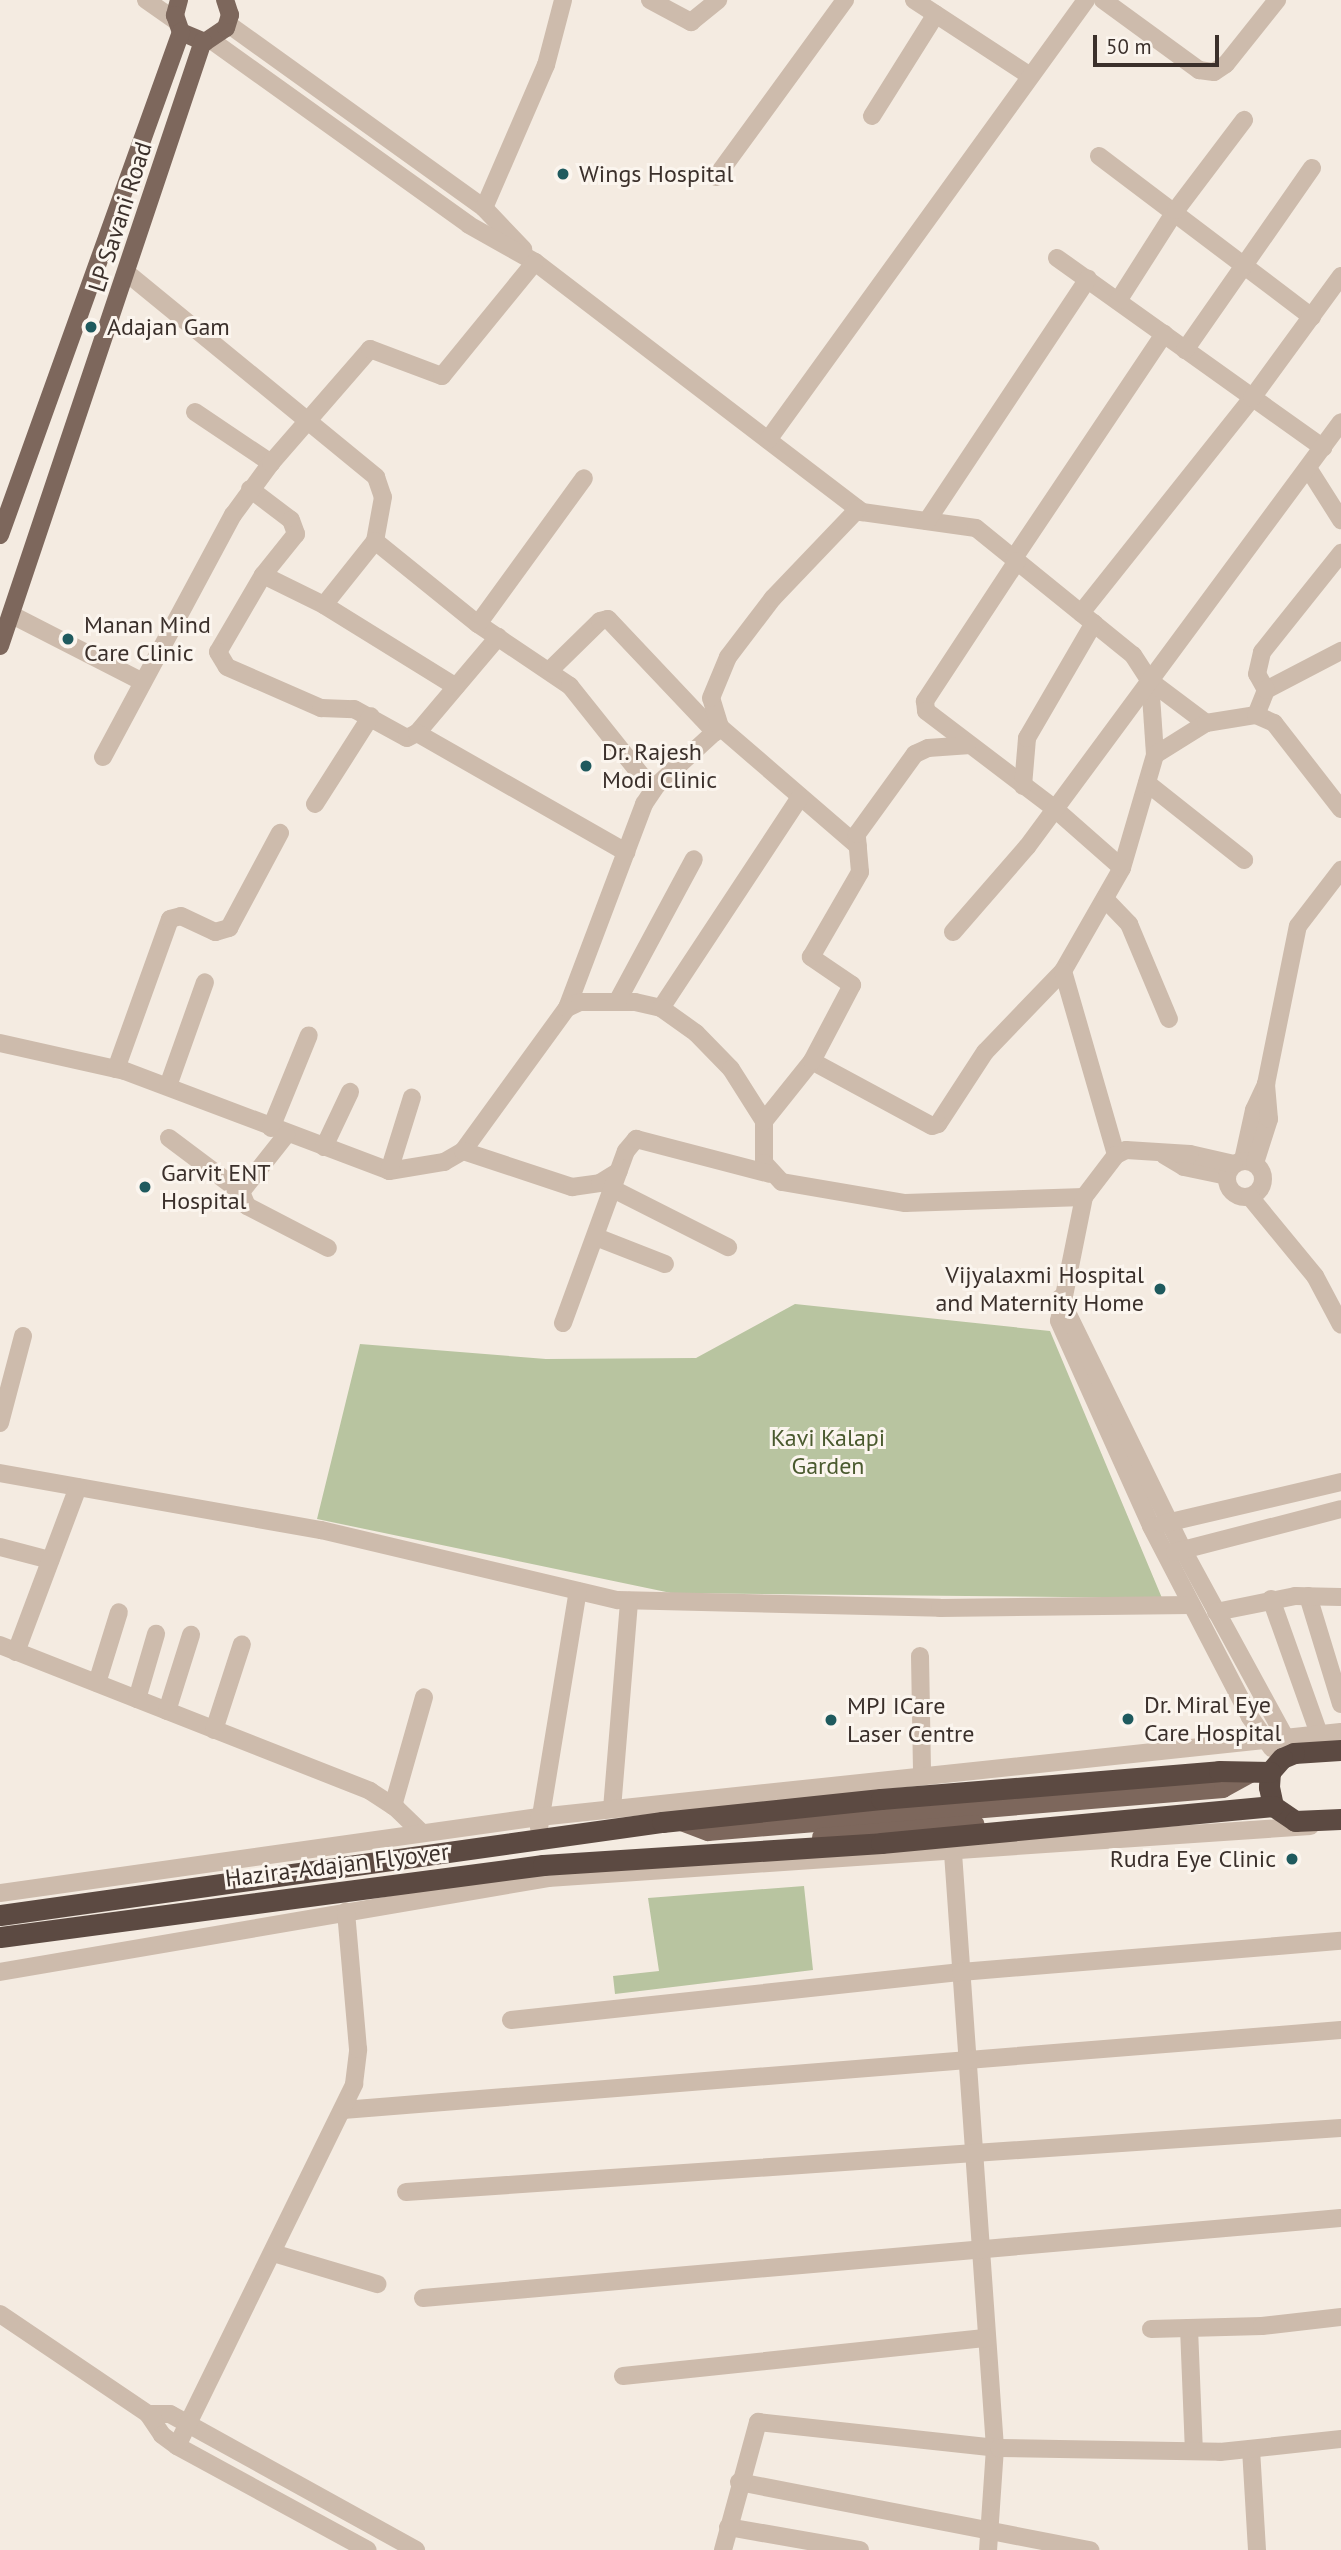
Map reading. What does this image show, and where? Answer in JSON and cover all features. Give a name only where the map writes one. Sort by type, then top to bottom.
[{"type":"highway","name":"Hazira-Adajan Flyover","points":[[0,1915],[671,1822],[1341,1750]]},
{"type":"highway","points":[[1277,1758],[1269,1807],[1296,1821],[1341,1819]]},
{"type":"highway","name":"Hazira-Adajan Flyover","points":[[0,1937],[543,1865],[681,1858],[1269,1807]]},
{"type":"main road","name":"LP Savani Road","points":[[0,535],[178,26],[179,0]]},
{"type":"main road","points":[[178,26],[207,41],[229,8]]},
{"type":"main road","name":"LP Savani Road","points":[[0,646],[207,41]]},
{"type":"street","points":[[146,0],[178,26]]},
{"type":"street","points":[[484,208],[546,65],[563,0]]},
{"type":"street","points":[[650,0],[691,22],[718,0]]},
{"type":"street","points":[[716,177],[845,0]]},
{"type":"street","points":[[914,0],[1030,76]]},
{"type":"street","points":[[768,440],[1086,0]]},
{"type":"street","points":[[1103,0],[1199,70],[1213,72],[1226,64],[1277,0]]},
{"type":"street","points":[[229,8],[484,208],[535,262]]},
{"type":"street","points":[[872,116],[936,14]]},
{"type":"street","points":[[207,41],[469,225],[535,262],[858,509],[976,528],[1133,654],[1150,681],[1206,723]]},
{"type":"street","points":[[1118,301],[1176,210],[1244,120]]},
{"type":"street","points":[[1099,156],[1245,262],[1312,317]]},
{"type":"street","points":[[1185,350],[1312,168]]},
{"type":"street","points":[[953,932],[1055,809],[1334,436],[1252,398],[1058,258]]},
{"type":"street","points":[[103,757],[250,489],[370,349],[442,376],[535,262]]},
{"type":"street","points":[[127,273],[383,486],[375,541],[324,605]]},
{"type":"street","points":[[1023,786],[1027,738],[1087,618],[1341,276]]},
{"type":"street","points":[[927,521],[1088,279]]},
{"type":"street","points":[[1122,868],[1055,809],[930,717],[925,701],[1164,334]]},
{"type":"street","points":[[195,412],[271,463]]},
{"type":"street","points":[[1308,468],[1341,520]]},
{"type":"street","points":[[478,624],[584,478]]},
{"type":"street","points":[[250,489],[295,526],[296,534],[263,575],[218,659],[248,678],[321,708],[354,709],[371,716],[401,738],[417,733],[498,637]]},
{"type":"street","points":[[717,729],[712,698],[729,657],[773,598],[858,509]]},
{"type":"street","points":[[375,541],[478,624],[551,670],[570,686],[653,790]]},
{"type":"street","points":[[1266,690],[1257,674],[1262,652],[1341,553]]},
{"type":"street","points":[[263,575],[324,605],[456,687]]},
{"type":"street","points":[[12,615],[143,682]]},
{"type":"street","points":[[551,670],[600,621],[608,619],[717,729],[858,846]]},
{"type":"street","points":[[1256,715],[1266,690],[1341,651]]},
{"type":"street","points":[[813,1061],[932,1126],[938,1124],[985,1052],[1063,971],[1122,868],[1155,755],[1150,681]]},
{"type":"street","points":[[1155,755],[1206,723],[1256,715],[1274,723],[1341,809]]},
{"type":"street","points":[[314,804],[371,716]]},
{"type":"street","points":[[0,1043],[116,1069],[168,1086],[278,1132],[389,1171],[444,1162],[463,1150],[567,1008],[626,852],[653,790],[717,729]]},
{"type":"street","points":[[417,733],[626,852]]},
{"type":"street","points":[[764,1121],[813,1061],[852,985],[811,957],[860,872],[857,834],[915,754],[928,748],[967,745]]},
{"type":"street","points":[[1147,783],[1244,860]]},
{"type":"street","points":[[661,1008],[800,797]]},
{"type":"street","points":[[116,1069],[170,919],[181,916],[215,932],[229,928],[280,833]]},
{"type":"street","points":[[617,1002],[694,859]]},
{"type":"street","points":[[1340,1320],[1315,1276],[1250,1197],[1233,1193],[1254,1110],[1266,1084],[1298,926],[1341,870]]},
{"type":"street","points":[[1105,899],[1134,933],[1169,1019]]},
{"type":"street","points":[[1063,971],[1116,1155]]},
{"type":"street","points":[[168,1086],[205,982]]},
{"type":"street","points":[[567,1008],[580,1002],[617,1002],[661,1008],[714,1049],[747,1089],[764,1121],[762,1149],[770,1174]]},
{"type":"street","points":[[242,1192],[278,1132],[309,1035]]},
{"type":"street","points":[[324,1147],[350,1093]]},
{"type":"street","points":[[389,1171],[412,1097]]},
{"type":"street","points":[[169,1138],[242,1192],[247,1206],[328,1248]]},
{"type":"street","points":[[563,1324],[630,1144],[643,1138],[770,1174],[796,1188],[905,1203],[1084,1197]]},
{"type":"street","points":[[463,1150],[572,1187],[600,1183],[619,1171]]},
{"type":"street","points":[[1250,1197],[1263,1185],[1263,1172],[1190,1154],[1164,1155],[1126,1150],[1116,1155],[1084,1197],[1060,1298],[1061,1330],[1151,1526],[1175,1552],[1216,1612],[1277,1758]]},
{"type":"street","points":[[613,1189],[728,1247]]},
{"type":"street","points":[[596,1237],[665,1264]]},
{"type":"street","points":[[1060,1298],[1171,1522],[1175,1552],[1191,1605],[1277,1758]]},
{"type":"street","points":[[0,1423],[23,1336]]},
{"type":"street","points":[[0,1473],[321,1530],[629,1601],[940,1608],[1191,1605]]},
{"type":"street","points":[[1151,1526],[1341,1482]]},
{"type":"street","points":[[78,1487],[51,1560],[8,1648],[370,1791],[393,1806],[422,1833]]},
{"type":"street","points":[[1175,1552],[1341,1509]]},
{"type":"street","points":[[0,1547],[51,1560]]},
{"type":"street","points":[[536,1839],[578,1591]]},
{"type":"street","points":[[1216,1612],[1270,1600],[1308,1596],[1341,1597]]},
{"type":"street","points":[[1308,1596],[1341,1704]]},
{"type":"street","points":[[1270,1600],[1319,1734]]},
{"type":"street","points":[[612,1809],[629,1601]]},
{"type":"street","points":[[97,1684],[119,1612]]},
{"type":"street","points":[[137,1699],[156,1634]]},
{"type":"street","points":[[167,1711],[191,1634]]},
{"type":"street","points":[[214,1730],[242,1644]]},
{"type":"street","points":[[920,1656],[922,1776]]},
{"type":"street","points":[[393,1806],[424,1697]]},
{"type":"street","points":[[1277,1758],[1319,1734],[1341,1732]]},
{"type":"street","points":[[0,1893],[539,1817],[1266,1741]]},
{"type":"street","points":[[0,1972],[548,1878],[1341,1825]]},
{"type":"street","points":[[953,1853],[995,2448],[988,2542]]},
{"type":"street","points":[[177,2446],[344,2110],[358,2066],[346,1912]]},
{"type":"street","points":[[511,2020],[961,1972],[1341,1941]]},
{"type":"street","points":[[344,2110],[1341,2030]]},
{"type":"street","points":[[406,2192],[1341,2128]]},
{"type":"street","points":[[423,2298],[1341,2218]]},
{"type":"street","points":[[273,2253],[377,2284]]},
{"type":"street","points":[[0,2314],[148,2414],[162,2435],[177,2446],[368,2550]]},
{"type":"street","points":[[1151,2329],[1272,2326],[1341,2317]]},
{"type":"street","points":[[1189,2328],[1194,2451]]},
{"type":"street","points":[[623,2376],[988,2338]]},
{"type":"street","points":[[148,2414],[170,2414],[416,2550]]},
{"type":"street","points":[[723,2550],[739,2482],[758,2421],[995,2448],[1194,2451],[1251,2449],[1341,2439]]},
{"type":"street","points":[[1251,2449],[1257,2550]]},
{"type":"street","points":[[739,2482],[988,2542],[1090,2550]]},
{"type":"street","points":[[729,2527],[860,2550]]},
{"type":"green space","name":"Kavi Kalapi Garden","points":[[795,1304],[1050,1331],[1162,1598],[671,1593],[317,1519],[360,1344],[546,1359],[696,1358]]},
{"type":"green space","points":[[804,1886],[813,1970],[615,1994],[613,1976],[659,1971],[648,1898]]},
{"type":"place","name":"Wings Hospital","points":[[563,174]]},
{"type":"place","name":"Adajan Gam","points":[[91,327]]},
{"type":"place","name":"Manan Mind Care Clinic","points":[[68,639]]},
{"type":"place","name":"Dr. Rajesh Modi Clinic","points":[[586,766]]},
{"type":"place","name":"Garvit ENT Hospital","points":[[145,1187]]},
{"type":"place","name":"Vijyalaxmi Hospital and Maternity Home","points":[[1160,1289]]},
{"type":"place","name":"Dr. Miral Eye Care Hospital","points":[[1128,1719]]},
{"type":"place","name":"MPJ ICare Laser Centre","points":[[831,1720]]},
{"type":"place","name":"Rudra Eye Clinic","points":[[1292,1859]]}]
